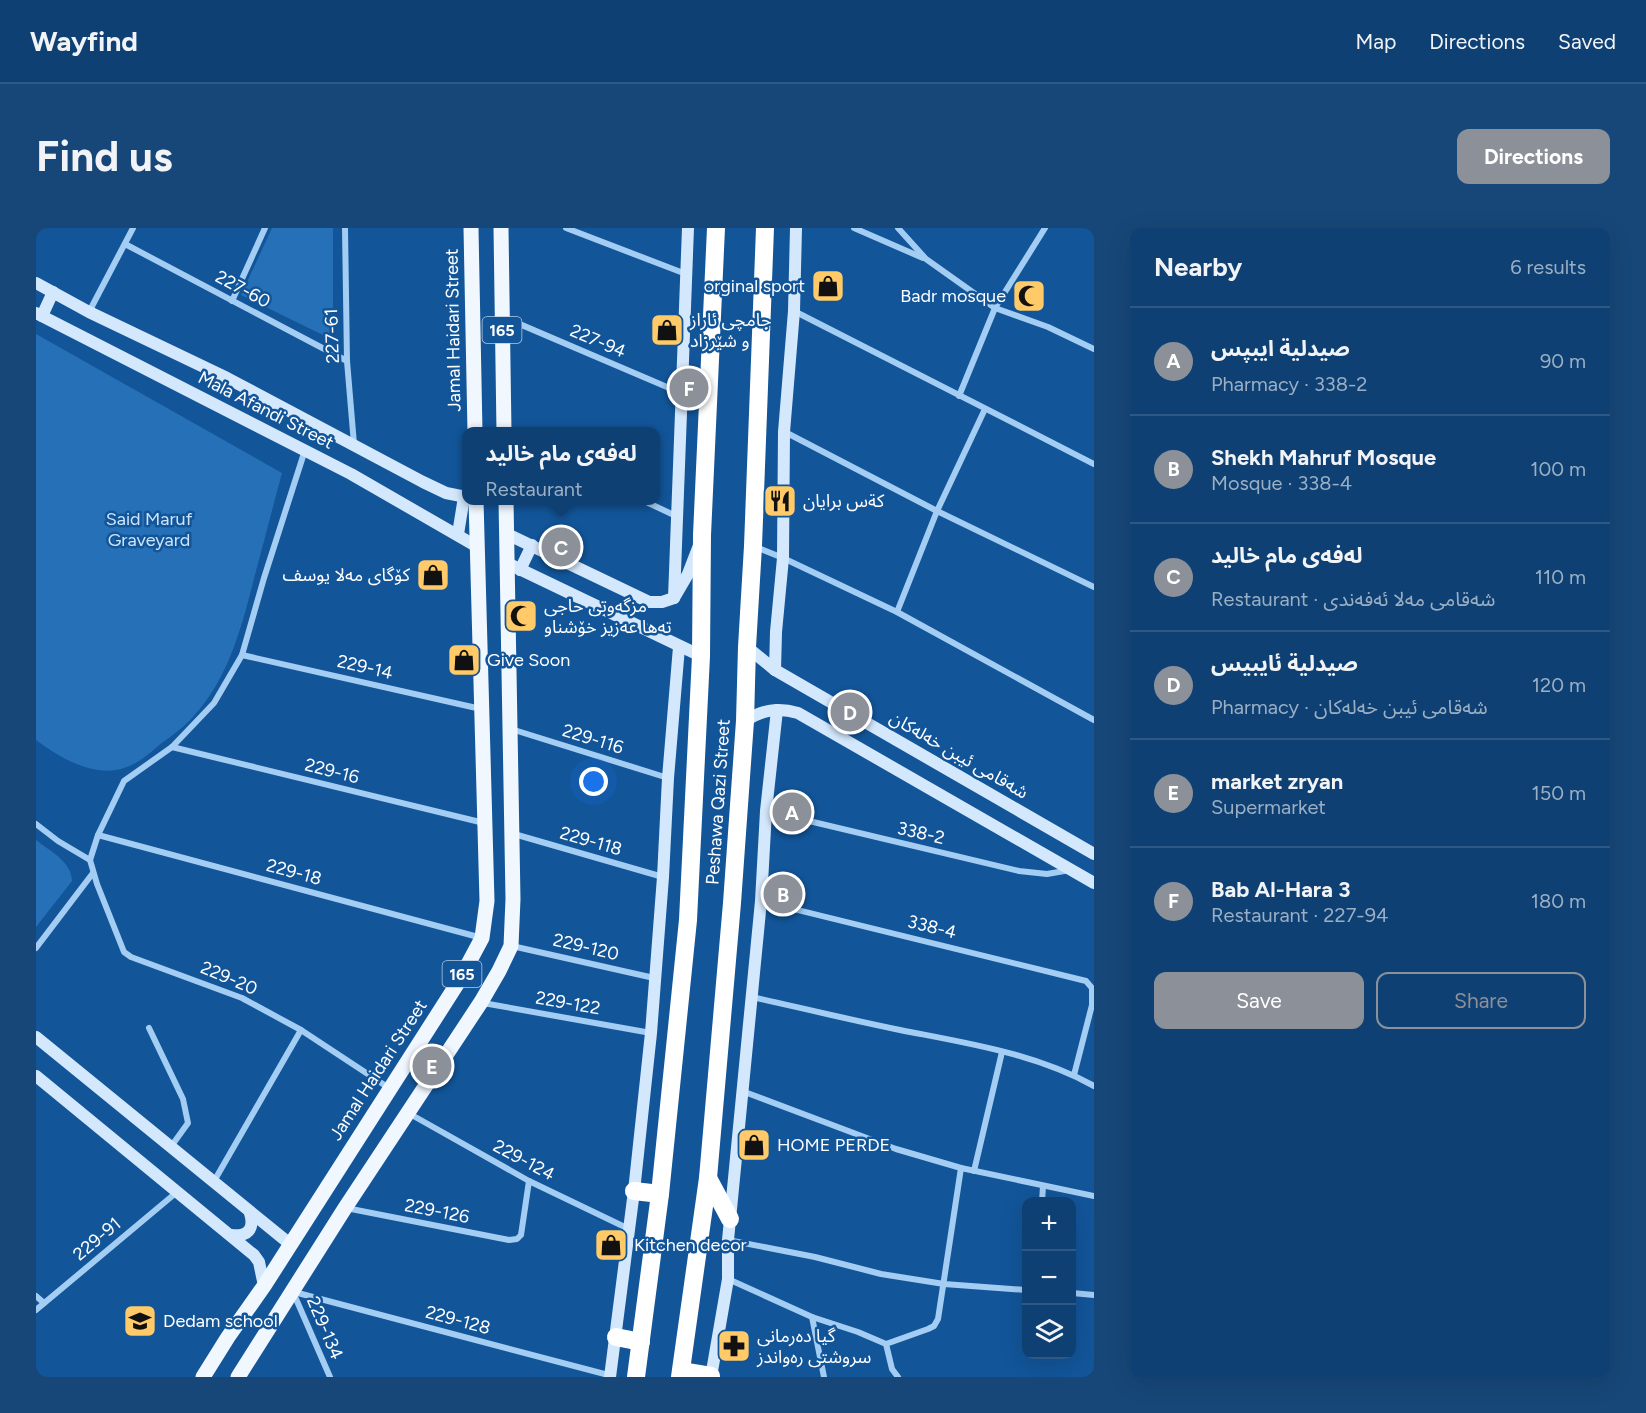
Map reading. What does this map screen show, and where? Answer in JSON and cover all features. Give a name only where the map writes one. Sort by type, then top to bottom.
[{"type":"highway","name":"Peshawa Qazi Street","points":[[636,1377],[660,1194],[688,920],[701,656],[702,535],[716,228]]},
{"type":"highway","name":"Peshawa Qazi Street","points":[[681,1374],[708,1178],[732,903],[745,722],[765,228]]},
{"type":"highway","points":[[708,1178],[730,1219]]},
{"type":"highway","points":[[634,1191],[660,1194]]},
{"type":"highway","points":[[616,1337],[641,1342]]},
{"type":"highway","points":[[681,1374],[711,1376]]},
{"type":"main road","name":"Jamal Haidari Street","points":[[471,228],[474,427]]},
{"type":"main road","name":"165","points":[[501,228],[504,427]]},
{"type":"main road","name":"Jamal Haidari Street","points":[[203,1377],[264,1286],[459,981],[482,938],[486,901],[482,709],[476,546],[470,505]]},
{"type":"main road","name":"165","points":[[238,1377],[407,1112],[481,1002],[511,946],[513,899],[510,728],[514,566],[507,534],[506,505]]},
{"type":"main road","points":[[483,776],[510,777]]},
{"type":"street","points":[[88,312],[133,228]]},
{"type":"street","points":[[232,301],[264,228]]},
{"type":"street","name":"227-61","points":[[345,228],[347,361],[354,444]]},
{"type":"street","points":[[566,228],[686,274]]},
{"type":"street","points":[[674,598],[688,228]]},
{"type":"street","points":[[775,670],[783,558],[784,432],[794,311],[796,228]]},
{"type":"street","points":[[854,228],[926,259],[995,308],[1048,327],[1094,349]]},
{"type":"street","points":[[898,228],[926,259]]},
{"type":"street","points":[[959,396],[995,308],[1046,228]]},
{"type":"street","name":"227-60","points":[[124,244],[347,361]]},
{"type":"street","name":"Mala Afandi Street","points":[[36,283],[88,312],[227,378],[446,493],[462,496]]},
{"type":"street","points":[[39,315],[53,292]]},
{"type":"street","points":[[794,311],[1094,464]]},
{"type":"street","name":"Mala Afandi Street","points":[[39,315],[305,450],[476,546]]},
{"type":"street","name":"227-94","points":[[502,317],[682,393]]},
{"type":"street","points":[[897,612],[937,511],[985,409]]},
{"type":"street","points":[[784,432],[937,511],[1094,587]]},
{"type":"street","points":[[36,824],[58,841],[90,860],[98,835],[124,781],[172,747],[214,702],[242,655],[305,450]]},
{"type":"street","points":[[458,534],[467,505]]},
{"type":"street","points":[[651,505],[677,516]]},
{"type":"street","points":[[507,534],[649,602],[662,602],[674,598],[688,574],[702,535]]},
{"type":"street","points":[[532,545],[514,566],[701,656]]},
{"type":"street","points":[[753,546],[897,612],[1094,720]]},
{"type":"street","points":[[612,1377],[651,1033],[679,647]]},
{"type":"street","name":"شەقامی ئیبن خەلەکان","points":[[747,647],[775,670],[1094,854]]},
{"type":"street","name":"229-14","points":[[242,655],[482,709]]},
{"type":"street","points":[[711,1376],[728,1279],[728,1240],[777,710]]},
{"type":"street","points":[[745,722],[762,712],[787,710],[798,714],[1094,883]]},
{"type":"street","name":"229-116","points":[[510,728],[668,778]]},
{"type":"street","name":"229-16","points":[[172,747],[484,823]]},
{"type":"street","name":"338-2","points":[[766,811],[1020,871],[1047,873],[1070,870]]},
{"type":"street","name":"229-118","points":[[511,833],[663,877]]},
{"type":"street","name":"229-18","points":[[98,835],[482,938]]},
{"type":"street","name":"229-20","points":[[90,860],[124,952],[131,957],[242,998],[301,1030],[389,1088]]},
{"type":"street","points":[[36,948],[93,873]]},
{"type":"street","name":"338-4","points":[[761,901],[1086,981],[1092,988],[1092,1005],[1074,1075]]},
{"type":"street","name":"229-120","points":[[511,946],[654,978]]},
{"type":"street","points":[[751,997],[981,1046],[1038,1061],[1074,1075],[1094,1086]]},
{"type":"street","name":"229-122","points":[[481,1002],[651,1033]]},
{"type":"street","points":[[149,1028],[183,1099],[188,1123],[170,1148]]},
{"type":"street","points":[[213,1183],[301,1030]]},
{"type":"street","points":[[36,1037],[290,1244]]},
{"type":"street","points":[[974,1171],[1002,1052]]},
{"type":"street","points":[[36,1076],[254,1255],[259,1262],[264,1286]]},
{"type":"street","points":[[742,1091],[896,1149],[974,1171],[1094,1196]]},
{"type":"street","name":"229-124","points":[[407,1112],[529,1181],[629,1229]]},
{"type":"street","points":[[728,1279],[812,1317],[886,1344],[928,1329],[934,1326],[938,1319],[962,1168]]},
{"type":"street","name":"229-126","points":[[345,1208],[509,1240],[517,1239],[521,1236],[529,1181]]},
{"type":"street","points":[[1042,1197],[1043,1186]]},
{"type":"street","name":"229-91","points":[[36,1310],[177,1192]]},
{"type":"street","points":[[231,1236],[245,1235],[250,1231],[253,1226],[250,1213]]},
{"type":"street","points":[[728,1240],[815,1257],[881,1274],[944,1284],[1022,1290]]},
{"type":"street","name":"229-128","points":[[293,1292],[612,1377]]},
{"type":"street","name":"229-134","points":[[293,1292],[330,1377]]},
{"type":"street","points":[[1076,1293],[1094,1295]]},
{"type":"street","points":[[36,1296],[44,1303]]},
{"type":"street","points":[[812,1317],[824,1377]]},
{"type":"street","points":[[886,1344],[892,1369],[898,1377]]},
{"type":"green space","points":[[272,228],[333,228],[333,340],[241,295]]},
{"type":"green space","name":"Said Maruf Graveyard","points":[[36,334],[282,473],[246,610],[234,648],[217,684],[206,701],[181,729],[138,762],[124,768],[101,770],[89,768],[66,759],[36,740]]},
{"type":"green space","points":[[36,840],[64,863],[71,874],[72,881],[36,927]]},
{"type":"place","name":"orginal sport","points":[[828,286]]},
{"type":"place","name":"Badr mosque","points":[[1029,296]]},
{"type":"place","name":"جامچی ئاراز و شێرزاد","points":[[667,330]]},
{"type":"place","name":"Bab Al-Hara 3","points":[[689,388]]},
{"type":"place","name":"كةس برايان","points":[[780,501]]},
{"type":"place","name":"لەفەی مام خالید","points":[[561,547]]},
{"type":"place","name":"کۆگای مەلا یوسف","points":[[433,575]]},
{"type":"place","name":"مزگەوتی حاجی تەها عەزیز خۆشناو","points":[[521,616]]},
{"type":"place","name":"Give Soon","points":[[464,660]]},
{"type":"place","name":"صيدلية ئايبيس","points":[[850,712]]},
{"type":"place","name":"صيدلية ایبپس","points":[[792,812]]},
{"type":"place","name":"Shekh Mahruf Mosque","points":[[783,894]]},
{"type":"place","name":"market zryan","points":[[432,1066]]},
{"type":"place","name":"HOME PERDE","points":[[754,1145]]},
{"type":"place","name":"Kitchen decor","points":[[611,1245]]},
{"type":"place","name":"Dedam school","points":[[140,1321]]},
{"type":"place","name":"گیا دەرمانی سروشتی رەواندز","points":[[734,1346]]}]
